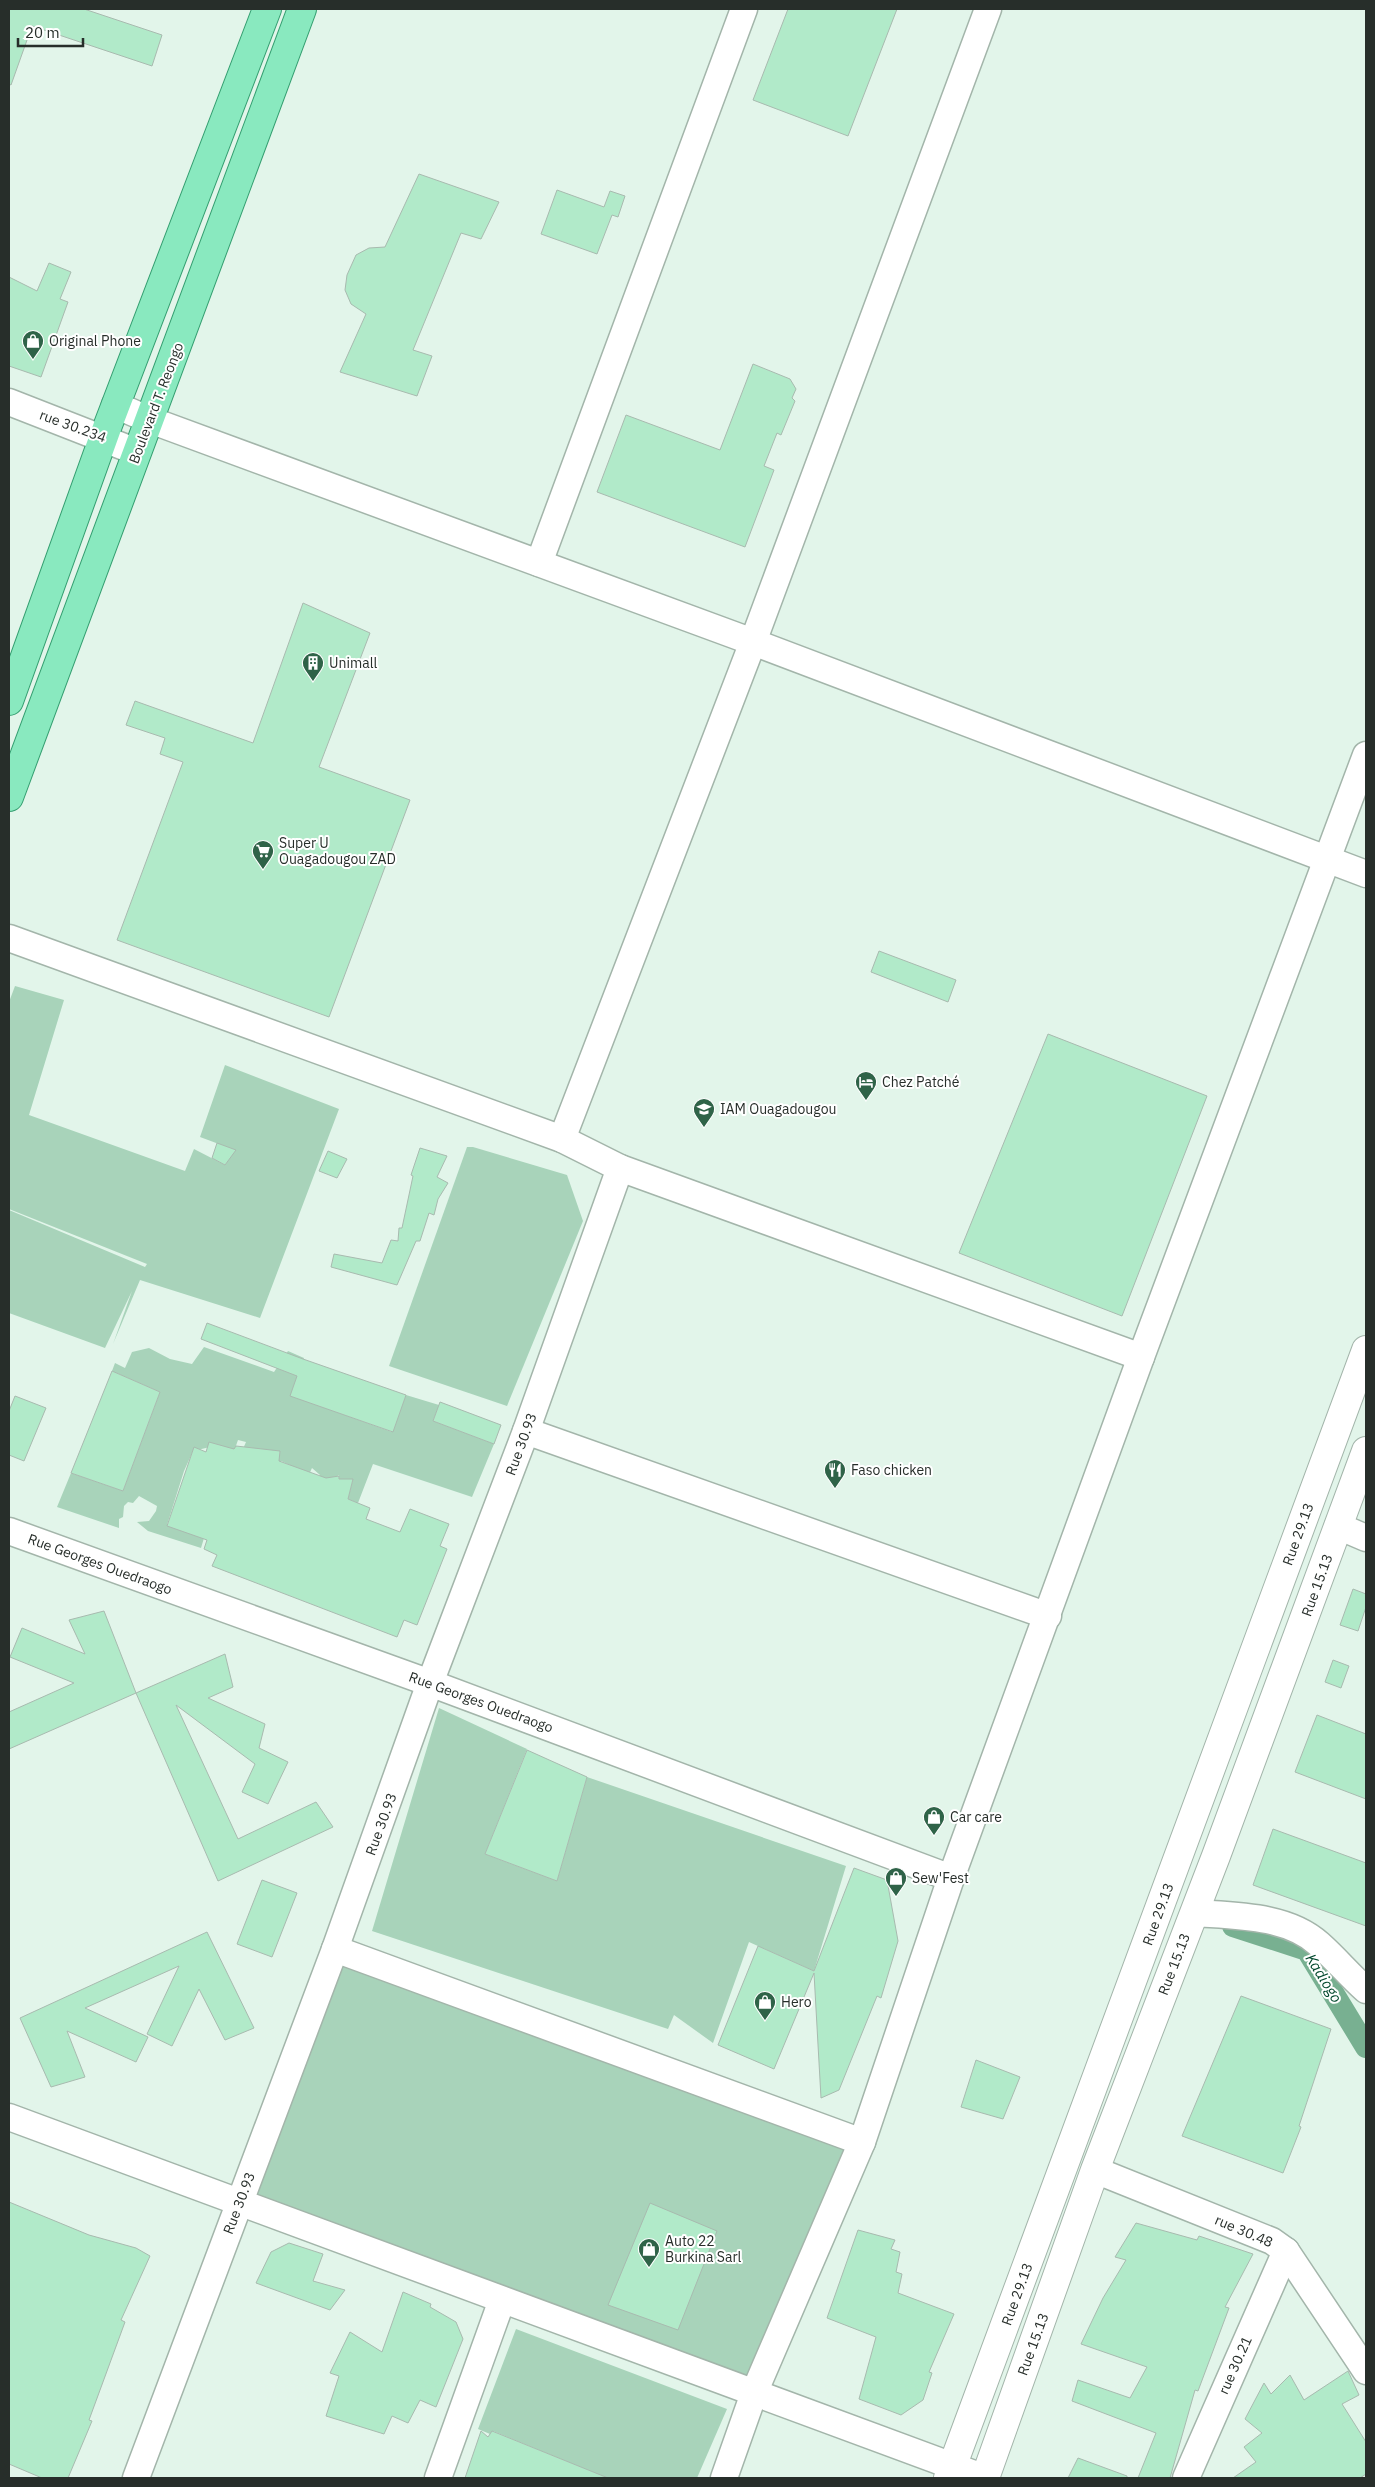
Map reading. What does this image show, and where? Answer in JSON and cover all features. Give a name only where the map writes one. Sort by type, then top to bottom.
[{"type":"main road","points":[[9,701],[115,406],[267,9]]},
{"type":"main road","name":"Boulevard T. Reongo","points":[[9,798],[302,9]]},
{"type":"main road","name":"Rue 29.13","points":[[951,2471],[1366,1350]]},
{"type":"main road","name":"Rue 15.13","points":[[985,2478],[1094,2170],[1194,1913],[1366,1451]]},
{"type":"street","points":[[539,563],[744,9]]},
{"type":"street","points":[[562,1139],[754,642],[988,9]]},
{"type":"street","name":"rue 30.234","points":[[9,402],[104,437],[137,452]]},
{"type":"street","points":[[115,406],[754,642],[1366,874]]},
{"type":"street","points":[[724,2478],[754,2393],[862,2142],[952,1878],[1141,1357],[1366,755]]},
{"type":"street","points":[[9,938],[562,1139],[620,1168],[1141,1357]]},
{"type":"street","name":"Rue 30.93","points":[[136,2478],[335,1949],[430,1683],[526,1431],[620,1168]]},
{"type":"street","points":[[526,1431],[1048,1616]]},
{"type":"street","points":[[1338,1526],[1366,1538]]},
{"type":"street","name":"Rue Georges Ouedraogo","points":[[9,1531],[430,1683],[952,1878]]},
{"type":"street","points":[[1194,1913],[1259,1918],[1298,1930],[1318,1943],[1366,1990]]},
{"type":"street","points":[[335,1949],[862,2142]]},
{"type":"street","points":[[9,2117],[754,2393],[951,2471],[985,2478]]},
{"type":"street","name":"rue 30.48","points":[[1094,2170],[1272,2241],[1286,2251],[1366,2370]]},
{"type":"street","name":"rue 30.21","points":[[1195,2472],[1286,2251]]},
{"type":"street","points":[[438,2478],[502,2300]]},
{"type":"green space","points":[[15,986],[64,1000],[29,1115],[185,1171],[194,1149],[225,1165],[235,1150],[200,1137],[225,1065],[339,1109],[260,1318],[140,1280],[113,1344],[132,1291],[105,1348],[9,1313],[9,1210],[145,1267],[147,1264],[9,1209],[9,1002]]},
{"type":"green space","points":[[467,1147],[473,1147],[567,1175],[583,1221],[507,1406],[389,1366]]},
{"type":"green space","points":[[204,1347],[274,1372],[288,1351],[304,1358],[292,1396],[392,1432],[406,1395],[439,1405],[433,1421],[494,1444],[472,1497],[373,1464],[358,1503],[348,1499],[353,1479],[340,1492],[339,1475],[319,1488],[320,1475],[312,1468],[306,1481],[286,1476],[290,1465],[281,1461],[277,1472],[280,1451],[239,1458],[246,1442],[238,1440],[232,1457],[210,1447],[193,1451],[184,1471],[167,1525],[204,1538],[201,1548],[148,1531],[137,1522],[149,1521],[157,1506],[139,1496],[133,1503],[128,1502],[124,1506],[123,1517],[119,1519],[119,1528],[57,1507],[71,1473],[123,1491],[160,1392],[112,1371],[115,1363],[125,1368],[132,1352],[149,1348],[170,1359],[192,1364]]},
{"type":"green space","points":[[439,1708],[527,1749],[485,1854],[557,1881],[587,1777],[846,1866],[814,1971],[749,1942],[713,2043],[674,2015],[668,2029],[372,1931]]},
{"type":"green space","points":[[342,1952],[858,2141],[750,2383],[242,2195]]},
{"type":"green space","points":[[516,2329],[727,2409],[697,2478],[607,2478],[493,2431],[490,2434],[478,2429]]},
{"type":"building","points":[[9,9],[84,9],[162,35],[152,66],[32,26],[11,85],[9,84]]},
{"type":"building","points":[[788,9],[897,9],[848,136],[753,100]]},
{"type":"building","points":[[419,174],[499,202],[481,239],[461,233],[413,350],[432,356],[417,396],[340,372],[366,314],[351,304],[345,290],[347,275],[356,255],[369,248],[385,247]]},
{"type":"building","points":[[557,190],[604,207],[610,191],[625,196],[618,217],[612,215],[597,254],[541,234]]},
{"type":"building","points":[[49,263],[71,272],[60,299],[68,302],[41,377],[9,366],[9,277],[37,291]]},
{"type":"building","points":[[753,364],[790,379],[796,389],[792,398],[795,401],[781,435],[777,433],[764,466],[774,470],[745,547],[597,492],[626,415],[720,450]]},
{"type":"building","name":"Super U Ouagadougou ZAD","points":[[303,603],[370,633],[319,767],[410,800],[329,1017],[117,940],[183,762],[160,754],[165,738],[126,725],[135,701],[253,743]]},
{"type":"building","points":[[879,951],[956,980],[948,1002],[871,972]]},
{"type":"building","points":[[1048,1034],[1207,1096],[1122,1316],[959,1253]]},
{"type":"building","points":[[217,1143],[236,1150],[225,1165],[212,1158]]},
{"type":"building","points":[[420,1148],[447,1156],[437,1177],[448,1183],[438,1199],[434,1215],[429,1213],[420,1241],[416,1241],[397,1285],[331,1267],[334,1254],[382,1263],[391,1240],[398,1241],[399,1228],[402,1228],[413,1176],[411,1175]]},
{"type":"building","points":[[328,1151],[347,1159],[337,1178],[319,1171]]},
{"type":"building","points":[[207,1323],[406,1395],[393,1432],[290,1396],[297,1376],[201,1339]]},
{"type":"building","points":[[112,1371],[160,1392],[123,1491],[71,1473]]},
{"type":"building","points":[[15,1396],[46,1408],[24,1461],[9,1455],[9,1411]]},
{"type":"building","points":[[440,1402],[501,1425],[494,1444],[433,1421]]},
{"type":"building","points":[[209,1442],[234,1449],[236,1446],[280,1451],[279,1461],[326,1478],[339,1476],[339,1479],[353,1479],[348,1499],[370,1508],[366,1519],[400,1532],[410,1509],[449,1524],[440,1546],[447,1549],[417,1625],[404,1620],[397,1637],[212,1566],[217,1555],[204,1549],[207,1540],[167,1526],[194,1447],[206,1452]]},
{"type":"building","points":[[1353,1589],[1366,1594],[1366,1607],[1358,1631],[1340,1625]]},
{"type":"building","points":[[104,1611],[136,1693],[9,1749],[9,1712],[74,1683],[10,1657],[22,1628],[85,1654],[69,1620]]},
{"type":"building","points":[[225,1654],[233,1687],[208,1698],[265,1724],[259,1748],[288,1762],[268,1804],[242,1792],[255,1764],[176,1705],[238,1839],[316,1802],[333,1827],[218,1881],[136,1693]]},
{"type":"building","points":[[1333,1660],[1349,1666],[1341,1688],[1325,1682]]},
{"type":"building","points":[[1317,1715],[1366,1734],[1366,1799],[1295,1772]]},
{"type":"building","points":[[527,1750],[587,1777],[557,1881],[485,1854]]},
{"type":"building","points":[[1273,1829],[1366,1863],[1366,1926],[1253,1885]]},
{"type":"building","points":[[854,1868],[887,1880],[898,1941],[881,1998],[877,1996],[839,2090],[821,2098],[814,1973],[774,2069],[718,2045],[758,1946],[814,1971]]},
{"type":"building","points":[[262,1880],[297,1893],[272,1957],[237,1944]]},
{"type":"building","points":[[207,1932],[254,2028],[225,2040],[199,1989],[172,2046],[147,2034],[179,1966],[85,2008],[148,2037],[136,2062],[67,2031],[85,2077],[51,2087],[20,2018]]},
{"type":"building","points":[[1241,1996],[1331,2029],[1299,2126],[1301,2127],[1283,2173],[1182,2136]]},
{"type":"building","points":[[976,2060],[1020,2077],[1003,2119],[961,2107]]},
{"type":"building","points":[[9,2202],[89,2235],[136,2248],[150,2256],[121,2320],[125,2322],[89,2420],[92,2421],[68,2478],[42,2478],[9,2464]]},
{"type":"building","points":[[650,2203],[717,2231],[678,2330],[608,2305]]},
{"type":"building","points":[[1136,2223],[1197,2240],[1199,2236],[1253,2254],[1225,2307],[1229,2308],[1198,2391],[1195,2390],[1170,2478],[1138,2478],[1156,2433],[1072,2401],[1078,2380],[1130,2398],[1147,2367],[1081,2344],[1103,2298],[1126,2260],[1115,2257]]},
{"type":"building","points":[[858,2230],[895,2240],[891,2249],[900,2252],[896,2272],[902,2274],[898,2293],[954,2314],[929,2372],[932,2373],[923,2400],[901,2415],[859,2399],[876,2337],[827,2318]]},
{"type":"building","points":[[289,2243],[323,2254],[313,2281],[345,2290],[330,2310],[256,2283],[271,2252]]},
{"type":"building","points":[[403,2292],[431,2304],[430,2307],[456,2322],[463,2339],[436,2407],[420,2400],[408,2423],[392,2416],[384,2434],[326,2416],[339,2376],[330,2373],[350,2332],[382,2352]]},
{"type":"building","points":[[1348,2371],[1359,2395],[1342,2404],[1366,2442],[1366,2474],[1360,2478],[1233,2478],[1256,2462],[1244,2447],[1262,2433],[1245,2419],[1264,2383],[1271,2394],[1290,2375],[1304,2400]]},
{"type":"building","points":[[481,2431],[488,2437],[492,2431],[608,2478],[465,2478]]},
{"type":"building","points":[[1078,2458],[1127,2476],[1127,2478],[1068,2478]]},
{"type":"waterway","name":"Kadiogo","points":[[1233,1926],[1307,1950],[1366,2047]]},
{"type":"place","name":"Original Phone","points":[[33,360]]},
{"type":"place","name":"Unimall","points":[[313,682]]},
{"type":"place","name":"Super U Ouagadougou ZAD","points":[[263,870]]},
{"type":"place","name":"Chez Patché","points":[[866,1101]]},
{"type":"place","name":"IAM Ouagadougou","points":[[704,1128]]},
{"type":"place","name":"Faso chicken","points":[[835,1489]]},
{"type":"place","name":"Car care","points":[[934,1836]]},
{"type":"place","name":"Sew'Fest","points":[[896,1897]]},
{"type":"place","name":"Hero","points":[[765,2021]]},
{"type":"place","name":"Auto 22 Burkina Sarl","points":[[649,2268]]}]
